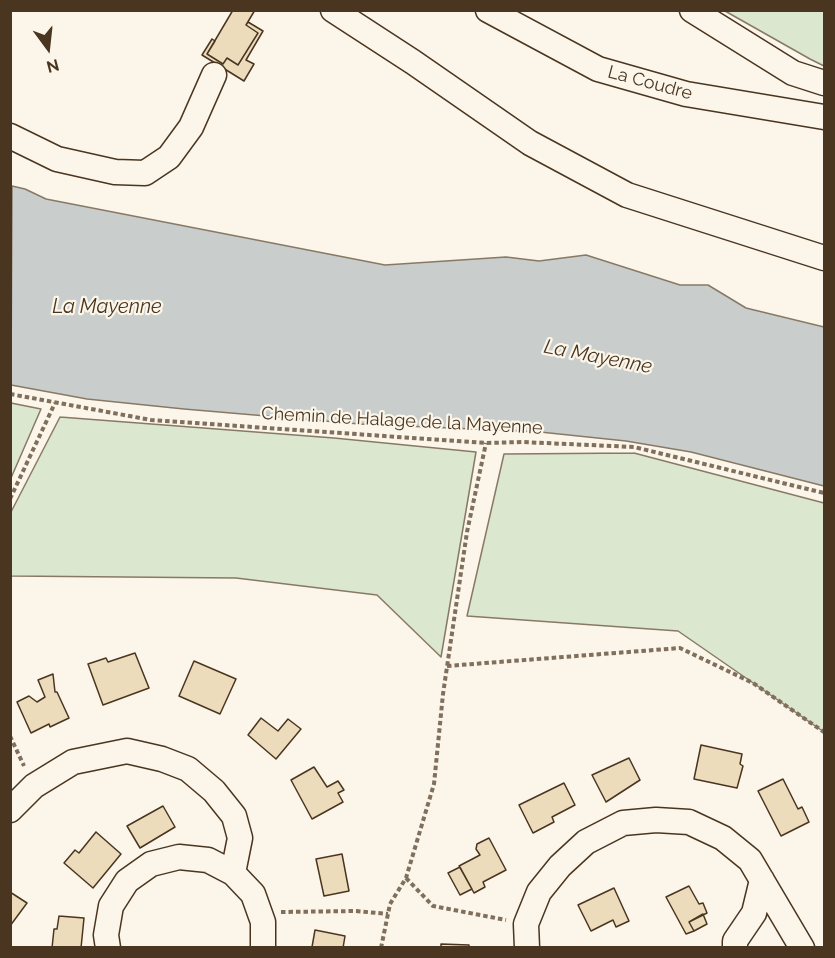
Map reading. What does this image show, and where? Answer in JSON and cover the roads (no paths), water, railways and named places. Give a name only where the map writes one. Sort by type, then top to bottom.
[{"type":"street","points":[[333,10],[530,143],[627,195],[825,258]]},
{"type":"street","name":"La Coudre","points":[[489,10],[598,69],[686,94],[825,117]]},
{"type":"street","points":[[692,10],[793,73],[825,83]]},
{"type":"street","points":[[10,136],[57,159],[115,172],[145,173],[169,157],[191,127],[214,75]]},
{"type":"street","points":[[10,810],[34,786],[73,762],[127,751],[162,759],[188,769],[214,791],[234,816],[240,838],[234,873]]},
{"type":"street","points":[[527,948],[526,924],[539,892],[560,866],[586,842],[622,823],[656,820],[689,822],[723,838],[750,860],[802,948]]},
{"type":"street","points":[[108,948],[106,935],[111,906],[127,881],[150,864],[179,857],[208,860],[234,873],[253,894],[263,922],[263,948]]},
{"type":"street","points":[[735,948],[735,941],[754,913],[762,880]]},
{"type":"water","name":"La Mayenne","points":[[12,186],[25,189],[46,199],[385,265],[506,257],[539,261],[586,255],[680,285],[708,285],[746,308],[824,327],[824,486],[691,452],[626,441],[540,432],[360,424],[184,409],[87,399],[11,385]]}]
